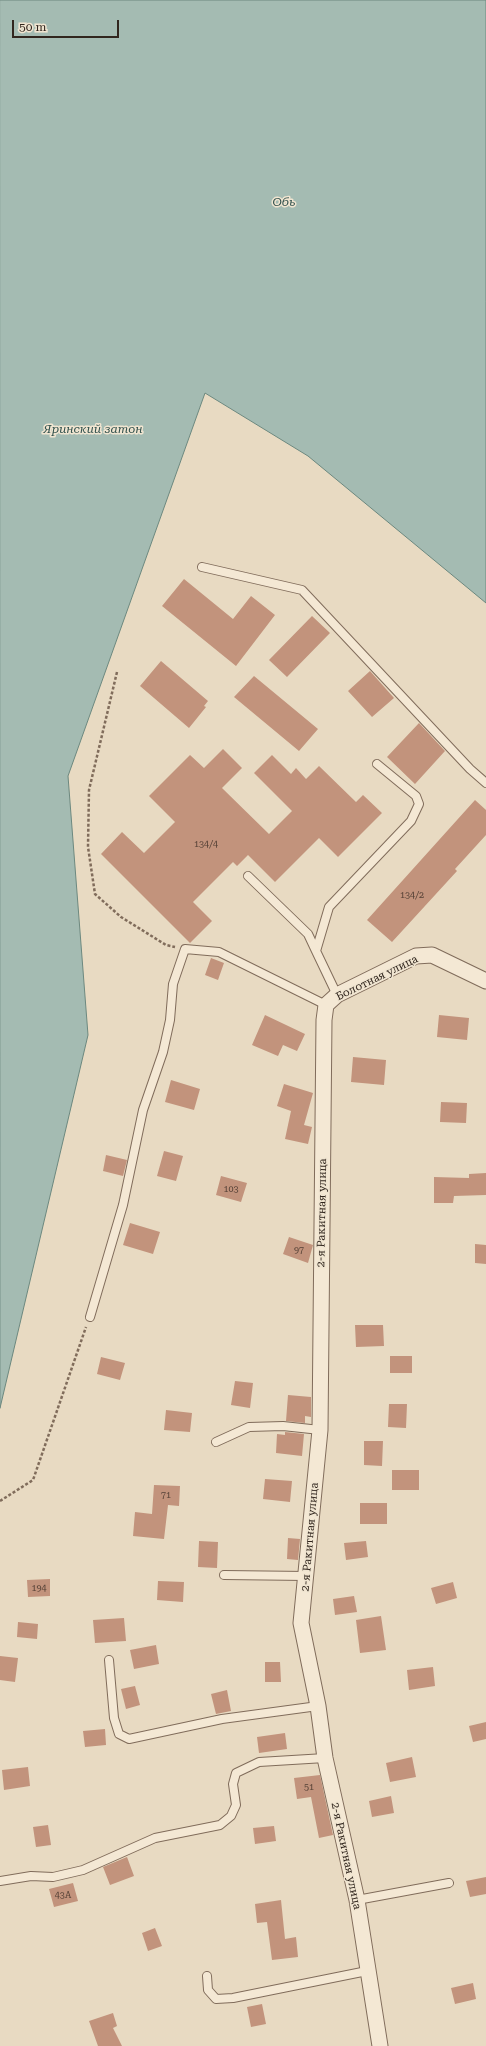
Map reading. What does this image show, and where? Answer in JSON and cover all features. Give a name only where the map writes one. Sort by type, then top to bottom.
[{"type":"street","name":"Болотная улица","points":[[329,1007],[416,956],[432,955],[486,981]]},
{"type":"street","name":"2-я Ракитная улица","points":[[329,1007],[320,1430],[301,1623],[318,1706],[325,1758],[357,1900],[380,2046]]},
{"type":"lane","points":[[202,567],[302,590],[470,769],[486,783]]},
{"type":"lane","points":[[316,952],[329,908],[411,821],[419,804],[416,796],[377,764]]},
{"type":"lane","points":[[248,876],[308,934],[316,952],[329,1007]]},
{"type":"lane","points":[[90,1317],[123,1205],[142,1110],[163,1052],[170,1020],[173,984],[185,949],[219,952],[329,1007]]},
{"type":"lane","points":[[216,1442],[249,1427],[284,1426],[320,1430]]},
{"type":"lane","points":[[224,1574],[306,1576]]},
{"type":"lane","points":[[109,1660],[114,1718],[120,1734],[129,1740],[222,1719],[318,1706]]},
{"type":"lane","points":[[0,1881],[31,1876],[52,1877],[83,1870],[155,1838],[220,1825],[231,1816],[236,1805],[233,1784],[236,1773],[259,1762],[325,1758]]},
{"type":"lane","points":[[357,1900],[449,1883]]},
{"type":"lane","points":[[207,1976],[208,1990],[216,1999],[233,1998],[367,1971]]},
{"type":"path","points":[[117,672],[89,790],[88,847],[95,894],[121,917],[166,946],[185,949]]},
{"type":"path","points":[[0,1501],[33,1480],[90,1317]]},
{"type":"water","name":"Обь","points":[[0,0],[486,0],[486,603],[308,456],[205,393],[68,776],[88,1035],[0,1408]]},
{"type":"building","points":[[184,579],[233,619],[251,596],[275,615],[236,666],[162,606]]},
{"type":"building","points":[[312,616],[330,633],[287,677],[269,660]]},
{"type":"building","points":[[161,661],[208,701],[204,706],[206,707],[189,728],[140,686]]},
{"type":"building","points":[[370,671],[394,698],[372,717],[348,691]]},
{"type":"building","points":[[254,676],[318,729],[299,751],[234,697]]},
{"type":"building","points":[[419,723],[445,751],[415,784],[387,757]]},
{"type":"building","points":[[223,749],[242,768],[222,788],[269,834],[292,811],[254,773],[272,755],[291,774],[296,768],[306,779],[319,766],[356,802],[363,795],[382,813],[338,857],[319,838],[275,882],[248,855],[237,866],[233,862],[193,902],[212,921],[190,943],[101,854],[122,832],[144,853],[175,822],[149,796],[190,755],[204,768]]},
{"type":"building","points":[[475,800],[486,810],[486,835],[455,869],[457,871],[392,942],[367,920]]},
{"type":"building","points":[[211,958],[224,963],[218,980],[205,975]]},
{"type":"building","points":[[265,1015],[305,1034],[297,1051],[283,1045],[278,1056],[252,1045]]},
{"type":"building","points":[[439,1015],[469,1018],[467,1040],[437,1037]]},
{"type":"building","points":[[353,1057],[386,1060],[384,1085],[351,1082]]},
{"type":"building","points":[[171,1080],[200,1089],[194,1110],[165,1102]]},
{"type":"building","points":[[284,1084],[313,1093],[304,1125],[312,1127],[308,1144],[285,1139],[291,1111],[277,1106]]},
{"type":"building","points":[[441,1102],[467,1103],[466,1123],[440,1122]]},
{"type":"building","points":[[164,1151],[183,1156],[176,1181],[157,1176]]},
{"type":"building","points":[[106,1155],[127,1160],[123,1176],[103,1171]]},
{"type":"building","points":[[486,1173],[486,1195],[454,1196],[453,1203],[434,1203],[434,1177],[469,1178],[469,1174]]},
{"type":"building","points":[[221,1176],[247,1183],[241,1202],[216,1195]]},
{"type":"building","points":[[130,1223],[160,1232],[153,1254],[123,1245]]},
{"type":"building","points":[[289,1237],[313,1245],[308,1263],[283,1254]]},
{"type":"building","points":[[475,1244],[486,1245],[486,1264],[475,1263]]},
{"type":"building","points":[[355,1325],[383,1325],[384,1346],[356,1347]]},
{"type":"building","points":[[390,1356],[412,1356],[412,1373],[390,1373]]},
{"type":"building","points":[[101,1357],[125,1363],[120,1380],[97,1374]]},
{"type":"building","points":[[235,1381],[253,1383],[250,1408],[231,1405]]},
{"type":"building","points":[[288,1395],[311,1397],[311,1417],[305,1416],[305,1423],[286,1421]]},
{"type":"building","points":[[389,1404],[407,1404],[406,1428],[388,1427]]},
{"type":"building","points":[[166,1410],[192,1413],[190,1432],[164,1430]]},
{"type":"building","points":[[285,1432],[304,1434],[302,1456],[276,1453],[277,1434],[285,1435]]},
{"type":"building","points":[[364,1441],[383,1441],[382,1466],[364,1465]]},
{"type":"building","points":[[392,1470],[419,1470],[419,1490],[392,1490]]},
{"type":"building","points":[[265,1479],[292,1481],[290,1502],[263,1499]]},
{"type":"building","points":[[154,1485],[180,1486],[179,1506],[168,1505],[164,1539],[133,1536],[135,1512],[152,1514]]},
{"type":"building","points":[[360,1503],[387,1503],[387,1524],[360,1524]]},
{"type":"building","points":[[288,1538],[300,1539],[298,1560],[287,1559]]},
{"type":"building","points":[[199,1541],[218,1542],[217,1568],[198,1567]]},
{"type":"building","points":[[366,1541],[368,1557],[346,1560],[344,1543]]},
{"type":"building","points":[[50,1579],[50,1596],[28,1597],[27,1580]]},
{"type":"building","points":[[158,1581],[184,1582],[183,1602],[157,1600]]},
{"type":"building","points":[[453,1582],[457,1598],[436,1604],[431,1588]]},
{"type":"building","points":[[354,1596],[357,1612],[335,1615],[333,1599]]},
{"type":"building","points":[[381,1616],[386,1650],[360,1653],[356,1620]]},
{"type":"building","points":[[124,1618],[126,1641],[95,1643],[93,1620]]},
{"type":"building","points":[[18,1622],[38,1624],[37,1639],[17,1637]]},
{"type":"building","points":[[156,1645],[159,1664],[134,1669],[130,1650]]},
{"type":"building","points":[[0,1656],[18,1658],[15,1682],[0,1680]]},
{"type":"building","points":[[265,1662],[280,1662],[281,1682],[265,1682]]},
{"type":"building","points":[[433,1667],[435,1686],[409,1690],[407,1670]]},
{"type":"building","points":[[135,1686],[140,1705],[126,1709],[121,1689]]},
{"type":"building","points":[[227,1690],[231,1711],[216,1714],[211,1694]]},
{"type":"building","points":[[486,1722],[486,1739],[473,1742],[469,1726]]},
{"type":"building","points":[[105,1729],[106,1745],[85,1747],[83,1731]]},
{"type":"building","points":[[285,1733],[287,1749],[259,1753],[257,1737]]},
{"type":"building","points":[[412,1757],[416,1777],[390,1782],[386,1763]]},
{"type":"building","points":[[28,1767],[30,1786],[4,1790],[2,1770]]},
{"type":"building","points":[[320,1775],[333,1835],[319,1838],[311,1797],[297,1799],[294,1778]]},
{"type":"building","points":[[391,1796],[394,1813],[372,1817],[369,1801]]},
{"type":"building","points":[[48,1825],[51,1845],[36,1847],[33,1827]]},
{"type":"building","points":[[274,1826],[276,1841],[255,1844],[253,1828]]},
{"type":"building","points":[[127,1857],[134,1876],[110,1885],[103,1867]]},
{"type":"building","points":[[486,1877],[486,1894],[470,1897],[466,1881]]},
{"type":"building","points":[[73,1883],[78,1901],[54,1907],[49,1889]]},
{"type":"building","points":[[281,1900],[285,1939],[296,1937],[298,1957],[272,1960],[267,1922],[257,1923],[255,1904]]},
{"type":"building","points":[[155,1928],[162,1946],[148,1951],[142,1933]]},
{"type":"building","points":[[473,1983],[476,1999],[455,2004],[451,1988]]},
{"type":"building","points":[[262,2004],[266,2024],[251,2027],[247,2007]]},
{"type":"building","points":[[113,2013],[117,2026],[113,2028],[122,2046],[98,2046],[89,2021]]},
{"type":"water label","name":"Яринский затон","points":[[93,429]]}]
